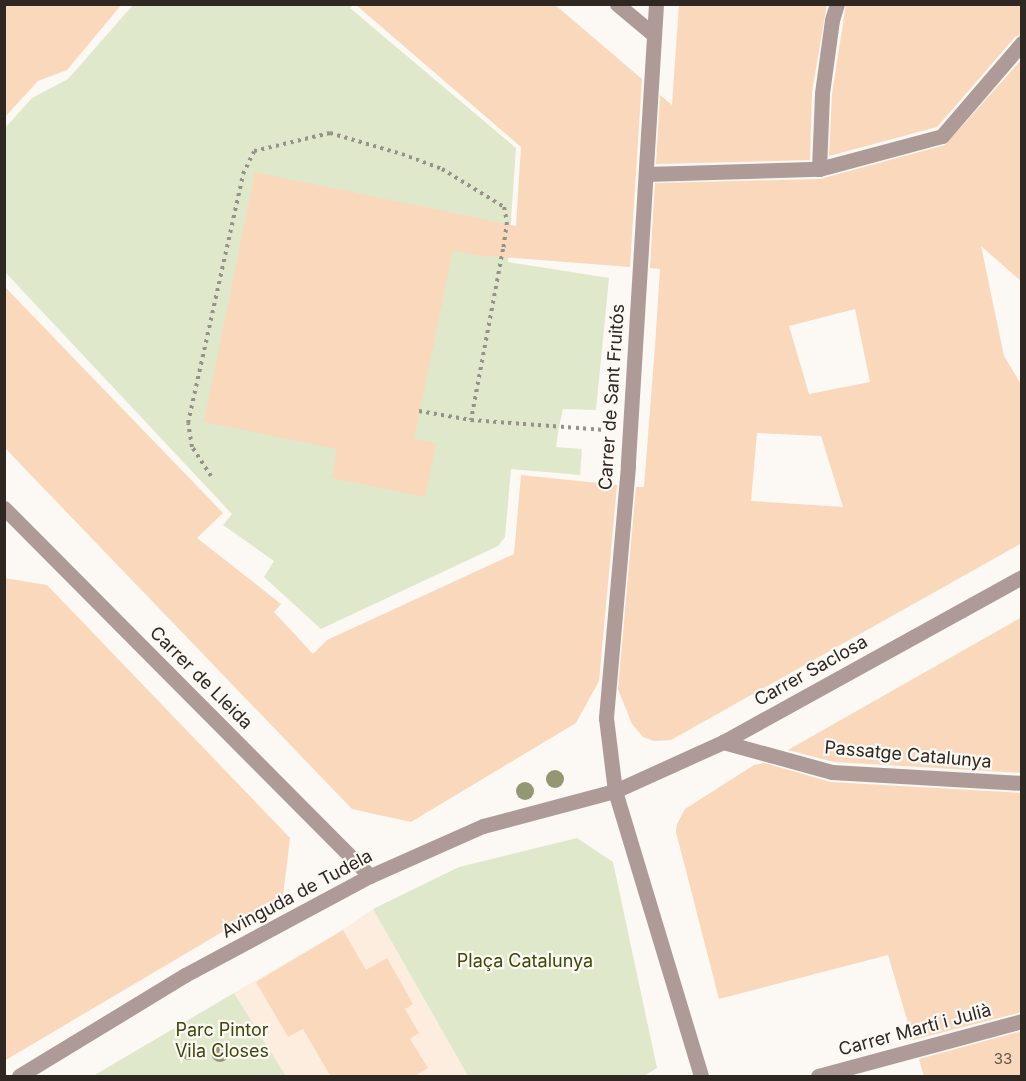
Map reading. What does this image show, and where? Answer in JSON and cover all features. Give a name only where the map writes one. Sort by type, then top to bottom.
[{"type":"street","points":[[617,4],[654,35]]},
{"type":"street","name":"Carrer de Sant Fruitós","points":[[615,791],[606,718],[630,432],[656,4]]},
{"type":"street","points":[[819,170],[822,93],[832,20],[837,4]]},
{"type":"street","points":[[646,174],[819,170],[942,136],[1022,43]]},
{"type":"street","name":"Carrer de Lleida","points":[[4,508],[10,524],[370,876]]},
{"type":"street","name":"Carrer Saclosa","points":[[615,791],[723,742],[1022,577]]},
{"type":"street","name":"Passatge Catalunya","points":[[723,742],[832,772],[1022,783]]},
{"type":"street","points":[[615,791],[701,1077]]},
{"type":"street","name":"Avinguda de Tudela","points":[[19,1077],[185,975],[370,876],[483,826],[615,791]]},
{"type":"street","name":"Carrer Martí i Julià","points":[[818,1077],[1022,1021]]},
{"type":"path","points":[[211,476],[192,447],[188,423],[243,174],[254,151],[330,133],[402,154],[442,169],[504,207],[507,222],[471,420]]},
{"type":"path","points":[[419,411],[471,420],[630,432]]},
{"type":"shaded area","points":[[373,909],[468,1076],[286,1076],[234,993],[343,930]]},
{"type":"green space","points":[[133,5],[353,5],[350,8],[516,148],[508,262],[609,278],[596,410],[563,409],[556,447],[582,449],[580,475],[511,469],[505,537],[498,546],[321,629],[264,577],[274,561],[223,525],[232,514],[5,272],[5,128],[32,98],[68,79]]},
{"type":"green space","name":"Plaça Catalunya","points":[[577,838],[613,862],[657,1068],[644,1076],[468,1076],[373,909],[459,867]]},
{"type":"green space","name":"Parc Pintor Vila Closes","points":[[234,993],[286,1076],[93,1076]]},
{"type":"building","points":[[4,4],[122,4],[67,70],[38,81],[4,118]]},
{"type":"building","points":[[355,4],[554,4],[642,79],[630,267],[475,255],[453,250],[414,439],[436,443],[425,497],[332,478],[337,449],[204,422],[255,172],[516,226],[521,147]]},
{"type":"building","points":[[679,4],[827,4],[812,92],[810,160],[656,164],[660,95],[672,105]]},
{"type":"building","points":[[846,4],[1022,4],[1022,34],[1015,37],[937,127],[829,156],[832,94]]},
{"type":"building","points":[[1022,59],[1022,282],[981,246],[1004,356],[1022,386],[1022,543],[671,740],[654,741],[643,737],[632,724],[618,689],[636,487],[644,487],[655,346],[660,269],[650,268],[655,183],[820,179],[945,145]],"holes":[[[855,309],[870,382],[809,394],[789,326]],[[757,433],[821,436],[843,507],[751,501]]]},
{"type":"building","points":[[4,286],[223,513],[197,538],[281,604],[274,612],[313,654],[327,640],[514,554],[521,475],[617,485],[599,681],[576,723],[411,822],[352,809],[4,447]]},
{"type":"building","points":[[4,578],[47,585],[290,838],[283,896],[4,1061]]},
{"type":"building","points":[[1022,617],[1022,773],[834,762],[788,750]]},
{"type":"building","points":[[764,763],[831,782],[1022,793],[1022,1012],[913,1040],[888,955],[719,999],[676,832],[677,824],[685,809],[754,765]]},
{"type":"building","points":[[343,930],[366,970],[387,958],[413,1004],[405,1009],[419,1033],[410,1039],[428,1068],[413,1077],[331,1077],[303,1029],[288,1037],[256,982]]},
{"type":"building","points":[[1022,1031],[1022,1077],[924,1077],[919,1059]]}]
